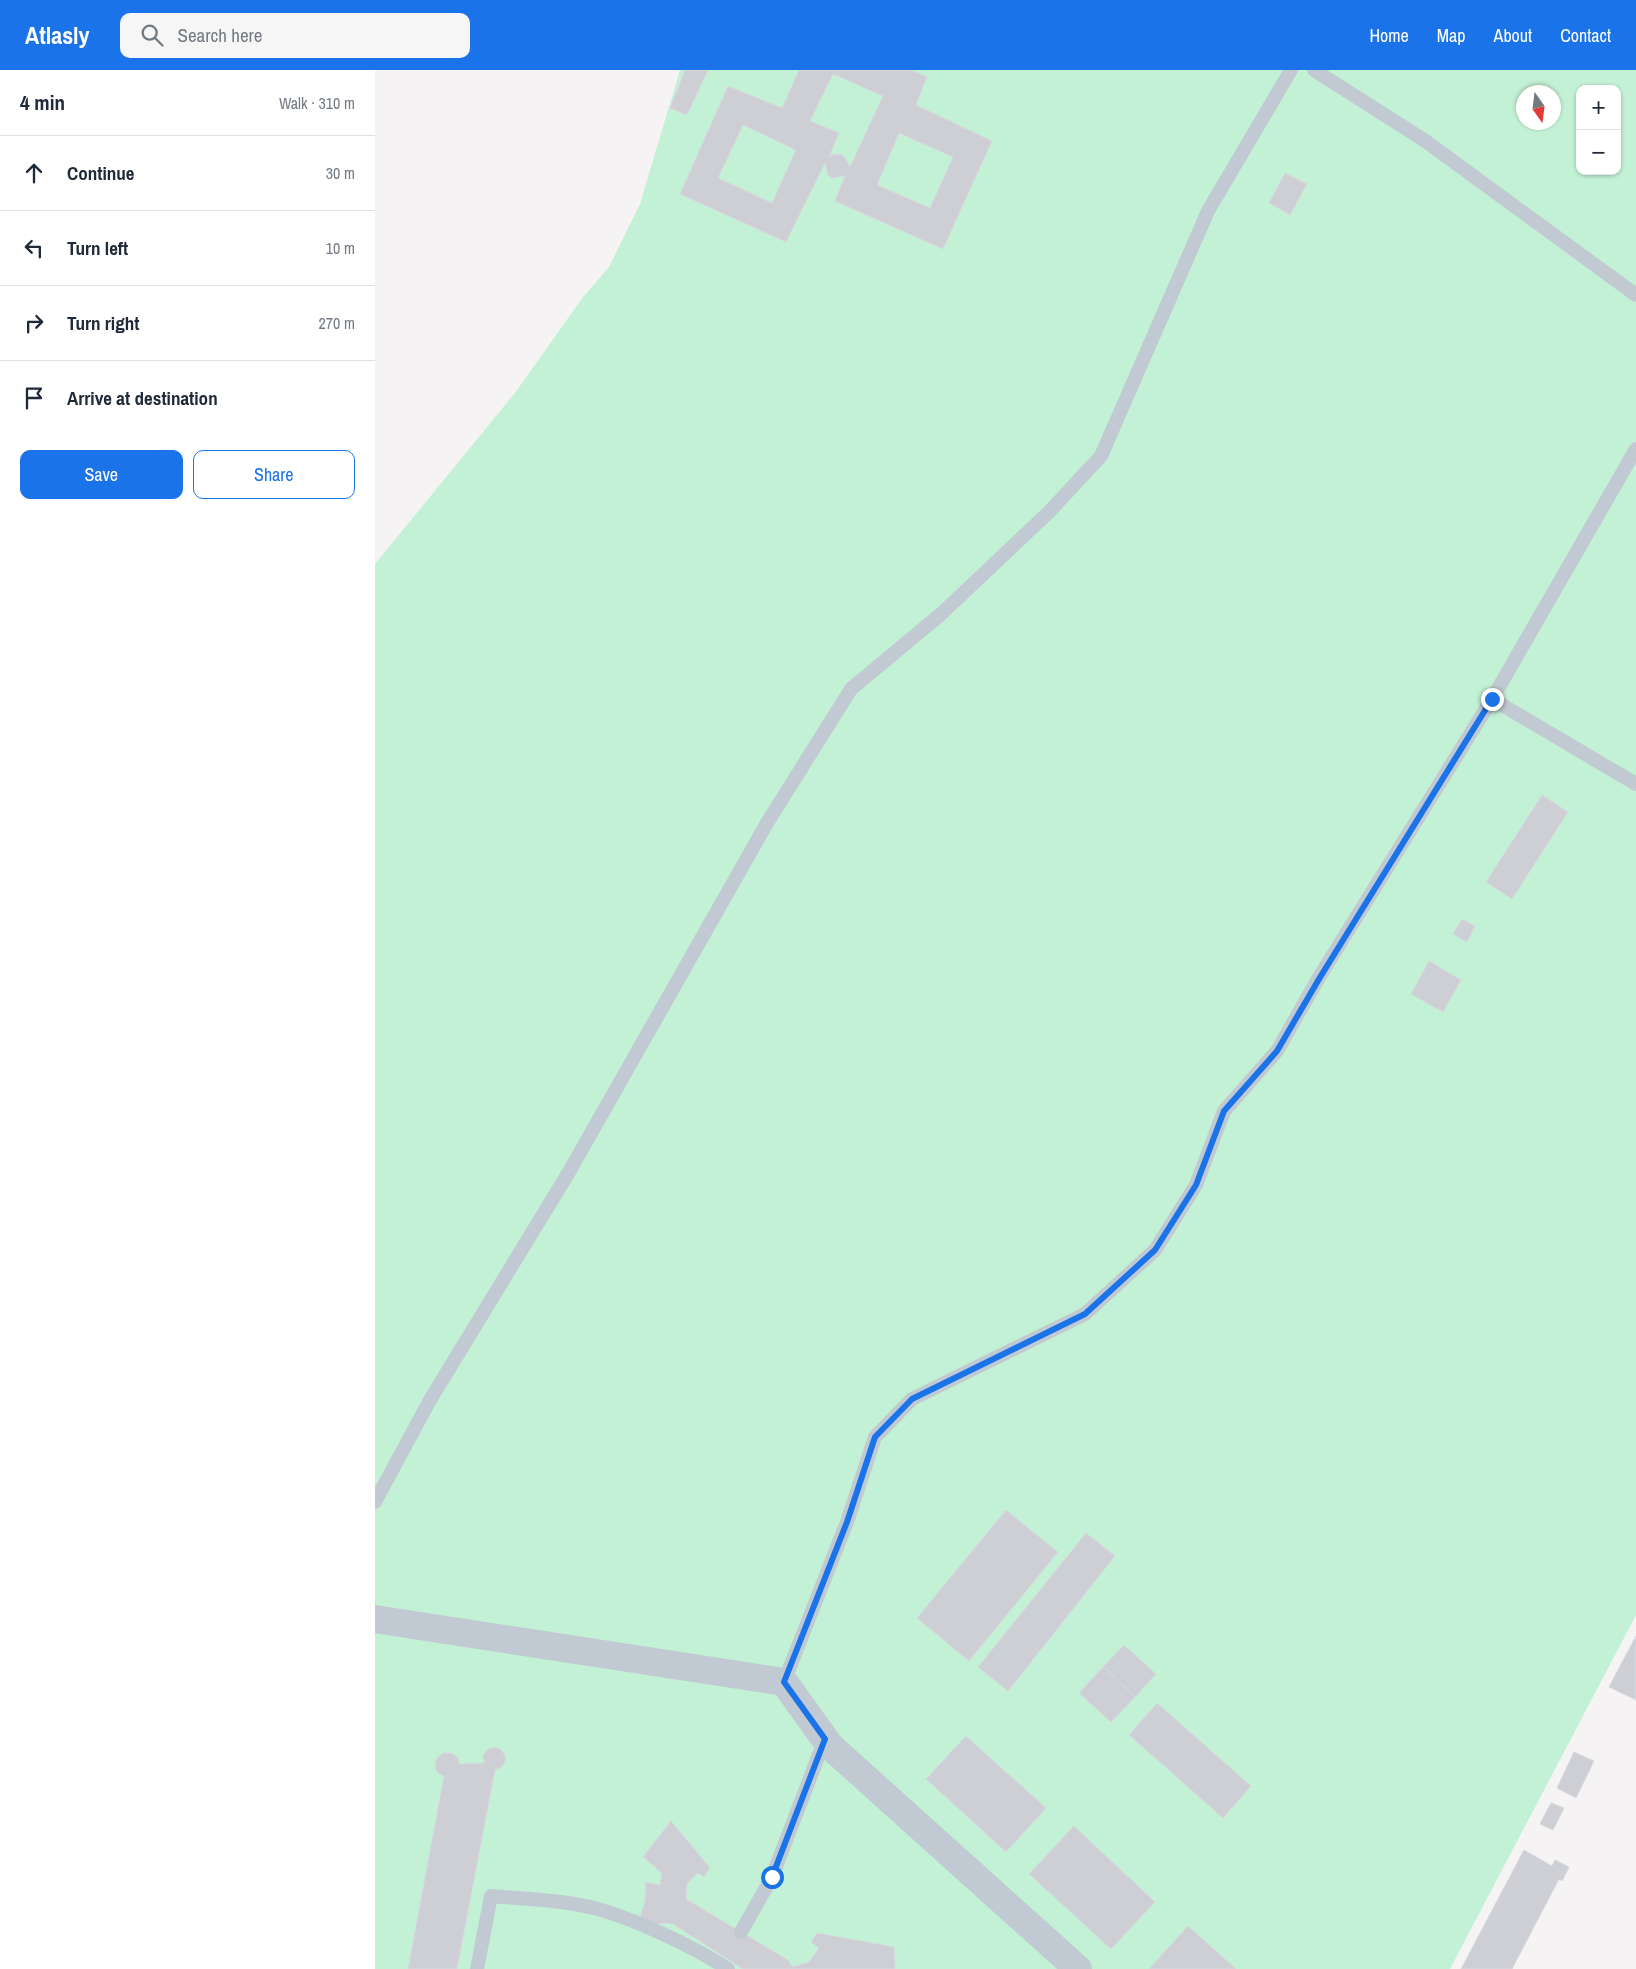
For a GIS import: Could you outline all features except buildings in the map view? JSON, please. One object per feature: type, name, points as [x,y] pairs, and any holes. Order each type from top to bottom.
[{"type":"street","points":[[375,1619],[784,1682],[825,1739],[1078,1969]]},
{"type":"lane","points":[[375,1502],[430,1400],[569,1172],[767,823],[851,689],[941,614],[1049,512],[1101,456],[1208,211],[1291,70]]},
{"type":"lane","points":[[1314,70],[1424,140],[1636,295]]},
{"type":"lane","points":[[784,1682],[847,1522],[875,1437],[912,1399],[1085,1314],[1155,1250],[1196,1185],[1224,1111],[1277,1051],[1319,979],[1492,699],[1636,449]]},
{"type":"lane","points":[[1492,699],[1636,784]]},
{"type":"lane","points":[[741,1932],[772,1877],[825,1739]]},
{"type":"lane","points":[[477,1969],[491,1896],[557,1902],[599,1909],[656,1932],[725,1964]]},
{"type":"green space","points":[[680,70],[1636,70],[1636,1615],[1450,1969],[375,1969],[375,564],[515,393],[583,297],[609,267],[640,204]]},
{"type":"route","points":[[772,1877],[825,1739],[784,1682],[847,1522],[875,1437],[912,1399],[1085,1314],[1155,1250],[1196,1185],[1224,1111],[1277,1051],[1319,979],[1492,699]]}]
